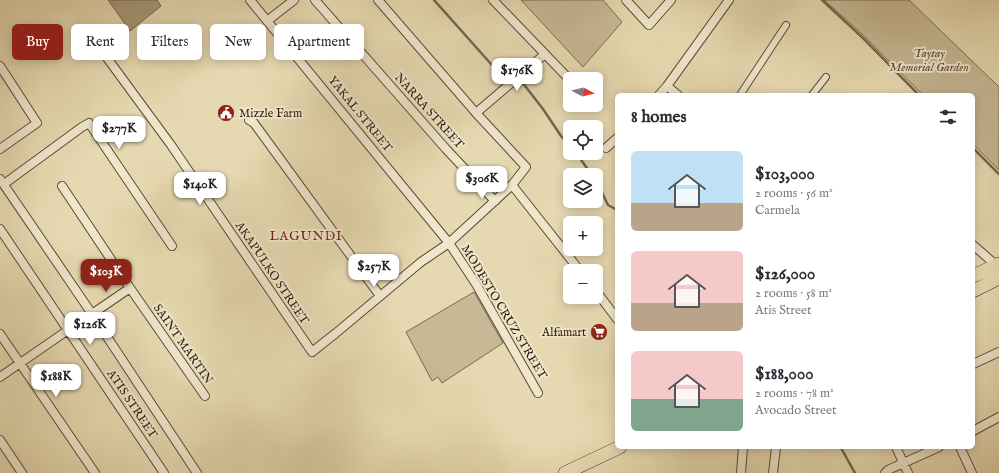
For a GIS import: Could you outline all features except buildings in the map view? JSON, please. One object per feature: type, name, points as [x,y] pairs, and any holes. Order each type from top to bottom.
[{"type":"main road","points":[[975,275],[998,265]]},
{"type":"main road","points":[[975,290],[999,278]]},
{"type":"main road","points":[[565,473],[616,449]]},
{"type":"street","name":"YAKAL STREET","points":[[250,0],[449,243]]},
{"type":"street","points":[[267,21],[294,0]]},
{"type":"street","points":[[249,120],[254,123],[380,296],[421,262],[449,243],[495,201],[512,185],[526,167],[476,113],[378,0]]},
{"type":"street","points":[[493,0],[563,73]]},
{"type":"street","points":[[626,0],[649,25],[670,0]]},
{"type":"street","points":[[661,93],[729,0]]},
{"type":"street","name":"NARRA STREET","points":[[316,1],[446,149],[495,201]]},
{"type":"street","points":[[741,93],[786,25]]},
{"type":"street","points":[[476,113],[545,54]]},
{"type":"street","name":"AKAPULKO STREET","points":[[109,60],[171,145],[312,352],[380,296]]},
{"type":"street","points":[[0,66],[38,123],[0,149]]},
{"type":"street","points":[[814,93],[826,77]]},
{"type":"street","points":[[667,86],[676,93]]},
{"type":"street","points":[[172,246],[89,123],[2,181],[197,473]]},
{"type":"street","points":[[606,148],[615,140]]},
{"type":"street","points":[[512,185],[574,264]]},
{"type":"street","name":"SAINT MARTIN","points":[[62,186],[130,288],[205,396]]},
{"type":"street","name":"ATIS STREET","points":[[0,228],[164,473]]},
{"type":"street","name":"MODESTO CRUZ STREET","points":[[449,243],[476,284],[538,393]]},
{"type":"street","points":[[975,247],[998,265]]},
{"type":"street","points":[[92,314],[130,288]]},
{"type":"street","points":[[603,300],[615,316]]},
{"type":"street","points":[[0,377],[84,319]]},
{"type":"street","points":[[0,334],[95,473]]},
{"type":"street","points":[[975,363],[999,352]]},
{"type":"street","points":[[975,430],[999,417]]},
{"type":"street","points":[[0,440],[22,473]]},
{"type":"street","points":[[741,473],[742,449]]},
{"type":"street","points":[[773,473],[776,449]]},
{"type":"street","points":[[897,449],[908,473]]},
{"type":"street","points":[[885,473],[888,470],[935,449]]},
{"type":"street","points":[[961,449],[972,473]]},
{"type":"green space","points":[[521,0],[603,0],[622,22],[583,67]]},
{"type":"green space","name":"Taytay Memorial Garden","points":[[824,0],[909,0],[999,87],[999,170],[975,146],[975,93],[921,93],[860,32]]},
{"type":"green space","points":[[474,292],[503,343],[442,383],[438,377],[432,381],[406,332]]},
{"type":"shaded area","points":[[108,0],[157,0],[161,6],[130,31],[129,24],[125,24]]},
{"type":"waterway","points":[[434,0],[499,73],[522,82],[563,138]]},
{"type":"waterway","points":[[822,0],[863,38],[917,93]]},
{"type":"waterway","points":[[975,150],[999,174]]},
{"type":"waterway","points":[[581,160],[587,168]]},
{"type":"waterway","points":[[603,195],[608,205],[615,209]]},
{"type":"waterway","points":[[842,449],[855,473]]},
{"type":"place","name":"Mizzle Farm","points":[[226,113]]},
{"type":"place","name":"Alfamart","points":[[599,332]]},
{"type":"district","name":"LAGUNDI","points":[[306,236]]}]
